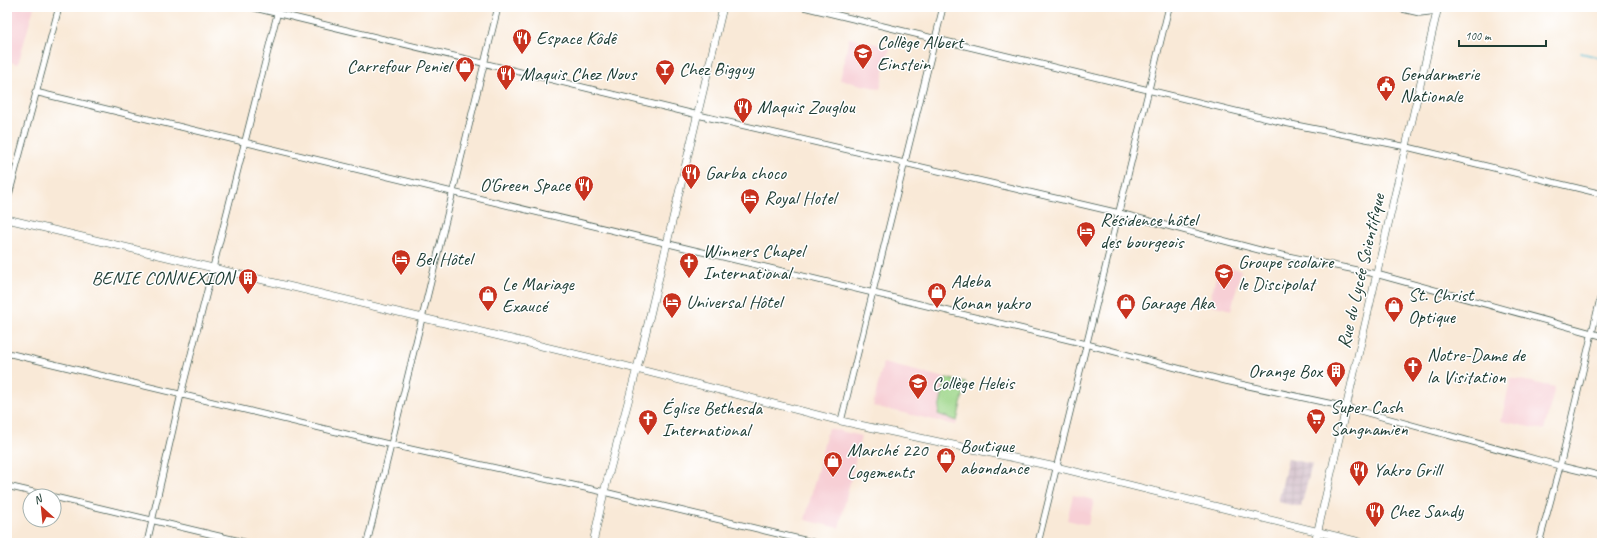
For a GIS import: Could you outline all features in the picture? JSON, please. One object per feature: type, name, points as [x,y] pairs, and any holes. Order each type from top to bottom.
[{"type":"street","points":[[7,202],[35,92],[59,7]]},
{"type":"street","points":[[251,7],[698,115],[1119,213],[1267,252],[1376,274],[1602,336]]},
{"type":"street","points":[[147,543],[212,268],[279,7]]},
{"type":"street","points":[[367,543],[423,319],[498,7]]},
{"type":"street","points":[[593,543],[604,492],[667,243],[723,7]]},
{"type":"street","points":[[804,7],[1284,123],[1406,147],[1602,194]]},
{"type":"street","points":[[841,421],[874,293],[943,7]]},
{"type":"street","points":[[1038,543],[1169,7]]},
{"type":"street","points":[[1394,7],[1420,13],[1437,9]]},
{"type":"street","name":"Rue du Lycée Scientifique","points":[[1315,543],[1437,9]]},
{"type":"street","points":[[35,92],[1086,344],[1226,381],[1346,407],[1560,466],[1602,476]]},
{"type":"street","points":[[7,219],[636,369],[841,421],[1056,467],[1364,543]]},
{"type":"street","points":[[1539,543],[1560,466],[1602,291]]},
{"type":"street","points":[[7,353],[392,445],[604,492],[816,543]]},
{"type":"street","points":[[7,486],[22,489]]},
{"type":"street","points":[[62,499],[248,543]]},
{"type":"shaded area","points":[[7,7],[34,7],[18,64],[7,61]]},
{"type":"shaded area","name":"Collège Albert Einstein","points":[[849,38],[890,47],[880,89],[840,80]]},
{"type":"shaded area","name":"Groupe scolaire le Discipolat","points":[[1219,265],[1241,270],[1231,310],[1209,304]]},
{"type":"shaded area","name":"Collège Heleis","points":[[883,363],[966,383],[956,425],[873,406]]},
{"type":"shaded area","points":[[1511,378],[1555,387],[1544,430],[1501,421]]},
{"type":"shaded area","name":"Marché 220 Logements","points":[[828,428],[861,436],[839,528],[805,520]]},
{"type":"shaded area","points":[[1288,459],[1312,464],[1301,507],[1278,502]]},
{"type":"shaded area","points":[[1073,495],[1094,500],[1088,525],[1067,520]]},
{"type":"green space","points":[[946,378],[966,383],[957,421],[938,414]]},
{"type":"waterway","points":[[1581,53],[1602,58]]},
{"type":"place","name":"Espace Kôdê","points":[[522,55]]},
{"type":"place","name":"Collège Albert Einstein","points":[[863,70]]},
{"type":"place","name":"Carrefour Peniel","points":[[465,83]]},
{"type":"place","name":"Chez Bigguy","points":[[665,86]]},
{"type":"place","name":"Maquis Chez Nous","points":[[506,91]]},
{"type":"place","name":"Gendarmerie Nationale","points":[[1386,102]]},
{"type":"place","name":"Maquis Zouglou","points":[[743,124]]},
{"type":"place","name":"Garba choco","points":[[691,190]]},
{"type":"place","name":"O'Green Space","points":[[584,202]]},
{"type":"place","name":"Royal Hotel","points":[[750,215]]},
{"type":"place","name":"Résidence hôtel des bourgeois","points":[[1086,248]]},
{"type":"place","name":"Bel Hôtel","points":[[401,276]]},
{"type":"place","name":"Winners Chapel International","points":[[689,279]]},
{"type":"place","name":"Groupe scolaire le Discipolat","points":[[1224,290]]},
{"type":"place","name":"BENIE CONNEXION","points":[[248,295]]},
{"type":"place","name":"Adeba Konan yakro","points":[[937,309]]},
{"type":"place","name":"Le Mariage Exaucé","points":[[488,312]]},
{"type":"place","name":"Universal Hôtel","points":[[672,319]]},
{"type":"place","name":"Garage Aka","points":[[1126,320]]},
{"type":"place","name":"St. Christ Optique","points":[[1394,323]]},
{"type":"place","name":"Notre-Dame de la Visitation","points":[[1413,383]]},
{"type":"place","name":"Orange Box","points":[[1336,388]]},
{"type":"place","name":"Collège Heleis","points":[[918,400]]},
{"type":"place","name":"Super Cash Sangnamien","points":[[1316,435]]},
{"type":"place","name":"Église Bethesda International","points":[[648,436]]},
{"type":"place","name":"Boutique abondance","points":[[946,474]]},
{"type":"place","name":"Marché 220 Logements","points":[[833,478]]},
{"type":"place","name":"Yakro Grill","points":[[1359,487]]},
{"type":"place","name":"Chez Sandy","points":[[1375,528]]}]
